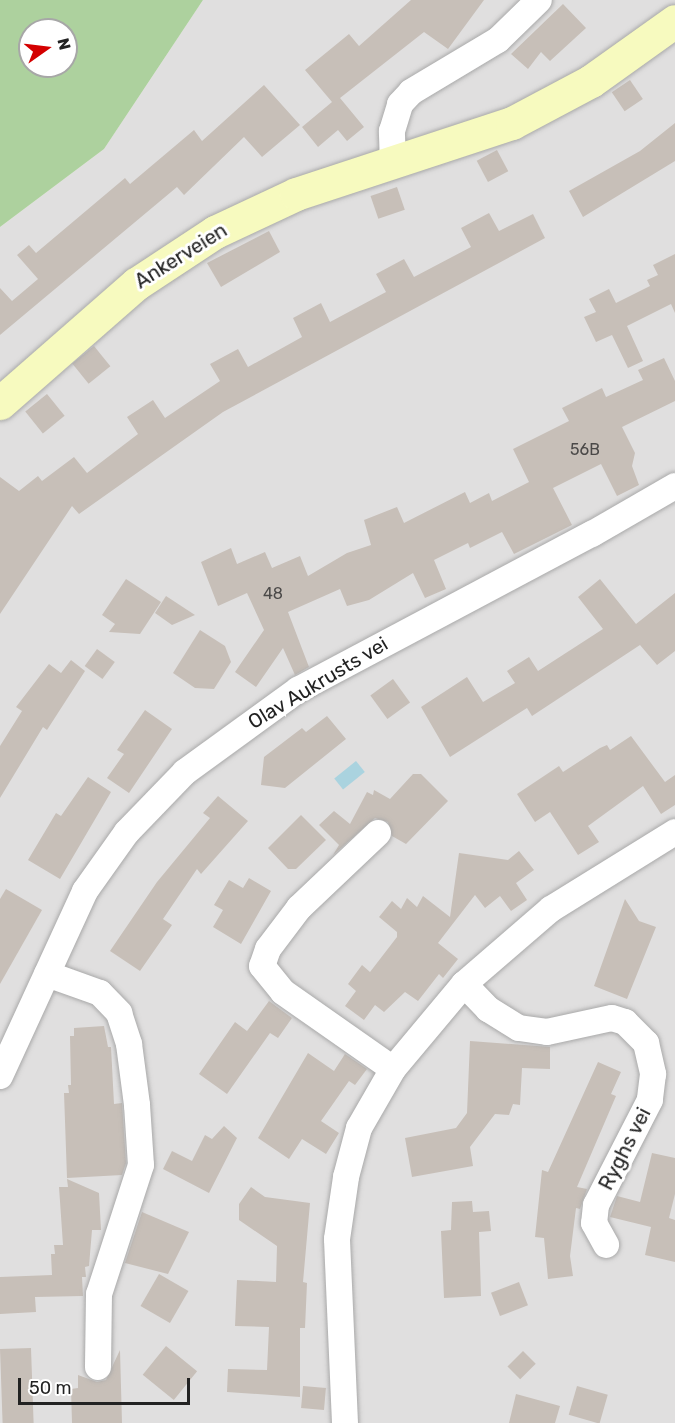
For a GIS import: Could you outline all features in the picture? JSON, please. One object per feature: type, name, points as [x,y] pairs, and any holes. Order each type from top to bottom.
[{"type":"main road","name":"Ankerveien","points":[[0,403],[112,303],[192,246],[296,194],[482,136],[527,116],[615,66],[675,21]]},
{"type":"street","points":[[393,164],[392,131],[406,98],[498,40],[539,0]]},
{"type":"street","name":"Olav Aukrusts vei","points":[[0,1076],[85,891],[106,859],[155,801],[222,743],[298,690],[592,534],[675,486]]},
{"type":"street","points":[[345,1423],[337,1290],[340,1218],[359,1128],[393,1069],[464,984],[551,909],[675,832]]},
{"type":"street","points":[[378,833],[311,893],[268,949],[262,966],[284,992],[393,1069]]},
{"type":"street","points":[[47,974],[100,993],[119,1013],[129,1044],[137,1105],[141,1165],[99,1293],[98,1367]]},
{"type":"street","name":"Ryghs vei","points":[[464,984],[488,1009],[519,1028],[547,1032],[612,1018],[625,1022],[646,1043],[653,1074],[650,1101],[596,1205],[594,1223],[606,1245]]},
{"type":"shaded area","points":[[203,0],[675,0],[675,1423],[0,1423],[0,227],[104,149]]},
{"type":"green space","points":[[0,0],[203,0],[104,149],[0,227]]},
{"type":"water","points":[[356,761],[365,772],[343,790],[334,779]]},
{"type":"building","points":[[411,0],[484,0],[448,49],[424,32],[340,98],[364,127],[347,141],[338,130],[318,147],[302,127],[332,102],[305,70],[349,34],[359,46]]},
{"type":"building","points":[[563,4],[586,28],[550,61],[541,52],[528,69],[511,54]]},
{"type":"building","points":[[630,80],[643,99],[625,111],[612,92]]},
{"type":"building","points":[[264,85],[300,125],[262,157],[244,137],[184,195],[177,187],[0,335],[0,288],[12,301],[38,279],[17,255],[29,245],[36,253],[125,178],[130,184],[194,130],[202,141]]},
{"type":"building","points":[[675,123],[675,161],[583,217],[569,191],[640,151]]},
{"type":"building","points":[[497,150],[508,171],[488,182],[477,161]]},
{"type":"building","points":[[397,187],[405,210],[378,219],[371,196]]},
{"type":"building","points":[[489,213],[499,231],[533,214],[545,238],[223,412],[79,514],[72,506],[0,614],[0,477],[19,491],[38,476],[42,481],[74,457],[87,473],[138,434],[127,417],[153,400],[165,418],[220,381],[210,364],[238,349],[248,367],[302,337],[293,318],[321,303],[330,322],[386,292],[376,274],[404,259],[414,277],[471,247],[461,228]]},
{"type":"building","points":[[269,231],[280,252],[221,287],[207,263]]},
{"type":"building","points":[[675,254],[675,313],[671,304],[627,326],[643,361],[628,368],[612,335],[596,342],[584,317],[596,312],[589,299],[609,289],[616,303],[650,286],[647,280],[658,275],[653,265]]},
{"type":"building","points":[[94,346],[110,366],[89,384],[72,364]]},
{"type":"building","points":[[664,358],[675,381],[675,401],[622,427],[635,453],[632,466],[639,485],[617,496],[601,464],[553,488],[572,525],[514,554],[502,532],[470,548],[468,543],[434,560],[446,589],[425,598],[413,573],[369,600],[347,606],[340,589],[288,612],[309,667],[295,675],[283,648],[256,687],[235,672],[264,630],[247,593],[218,606],[201,562],[231,548],[237,564],[265,552],[272,568],[300,556],[308,576],[347,553],[371,545],[364,520],[397,507],[404,523],[465,492],[470,503],[489,493],[492,501],[529,482],[513,449],[569,421],[562,408],[602,388],[606,397],[643,380],[638,370]]},
{"type":"building","points":[[47,394],[65,416],[43,433],[25,412]]},
{"type":"building","points":[[126,579],[161,602],[140,634],[109,632],[115,624],[102,615]]},
{"type":"building","points":[[600,579],[636,624],[675,593],[675,651],[657,665],[640,645],[532,716],[527,708],[450,757],[421,707],[467,677],[483,702],[515,683],[507,671],[529,657],[538,671],[603,629],[578,597]]},
{"type":"building","points":[[166,596],[195,615],[172,625],[155,613]]},
{"type":"building","points":[[200,630],[225,646],[231,662],[214,689],[195,688],[173,673]]},
{"type":"building","points":[[97,649],[115,662],[102,679],[85,666]]},
{"type":"building","points":[[71,660],[85,671],[47,730],[43,727],[0,798],[0,746],[22,711],[16,707],[49,664],[61,673]]},
{"type":"building","points":[[393,679],[410,702],[387,719],[370,695]]},
{"type":"building","points":[[145,710],[172,729],[129,793],[107,778],[124,754],[117,750]]},
{"type":"building","points":[[327,716],[346,739],[285,788],[261,785],[264,757],[302,728],[306,732]]},
{"type":"building","points":[[631,736],[665,782],[675,775],[675,805],[661,814],[643,786],[588,826],[599,842],[578,855],[550,812],[535,822],[517,794],[559,766],[563,772],[600,748],[607,745],[610,750]]},
{"type":"building","points":[[413,774],[421,774],[448,801],[406,844],[392,836],[388,822],[375,818],[333,855],[339,845],[319,825],[334,811],[350,824],[367,792],[373,795],[374,790],[390,799]]},
{"type":"building","points":[[88,777],[111,792],[60,879],[28,860],[56,813],[61,816]]},
{"type":"building","points":[[218,796],[248,821],[201,874],[197,869],[163,919],[172,925],[140,971],[110,951],[157,882],[210,818],[203,813]]},
{"type":"building","points":[[301,815],[326,840],[296,869],[288,869],[268,848]]},
{"type":"building","points":[[519,851],[534,870],[516,883],[527,900],[511,911],[500,896],[485,908],[475,895],[438,943],[458,959],[443,978],[439,974],[418,1001],[405,992],[384,1012],[375,1005],[364,1020],[345,1006],[356,991],[348,984],[362,965],[370,972],[397,937],[397,932],[379,917],[392,901],[401,909],[407,898],[417,907],[423,896],[450,917],[459,853],[508,860]]},
{"type":"building","points":[[249,878],[271,891],[241,944],[213,927],[223,910],[214,905],[229,880],[243,888]]},
{"type":"building","points":[[6,889],[42,910],[0,984],[0,899]]},
{"type":"building","points":[[625,899],[639,921],[656,927],[627,999],[594,986]]},
{"type":"building","points":[[269,1001],[292,1018],[278,1038],[270,1033],[227,1094],[199,1074],[235,1022],[247,1031]]},
{"type":"building","points":[[104,1026],[108,1047],[111,1047],[114,1104],[122,1103],[126,1163],[122,1175],[67,1178],[64,1093],[69,1093],[68,1085],[71,1085],[70,1036],[74,1036],[74,1028]]},
{"type":"building","points":[[470,1041],[550,1047],[550,1069],[522,1068],[520,1105],[513,1104],[509,1115],[495,1114],[470,1147],[473,1166],[412,1177],[405,1138],[456,1128],[467,1113]]},
{"type":"building","points":[[308,1053],[334,1071],[345,1054],[367,1069],[355,1085],[349,1081],[321,1121],[339,1133],[326,1154],[302,1139],[289,1159],[258,1138]]},
{"type":"building","points":[[598,1062],[621,1072],[611,1094],[616,1096],[577,1187],[587,1189],[580,1209],[576,1208],[570,1256],[573,1276],[548,1279],[544,1238],[535,1237],[542,1170],[548,1172]]},
{"type":"building","points":[[224,1126],[237,1138],[209,1193],[163,1169],[172,1151],[192,1161],[205,1135],[212,1139]]},
{"type":"building","points":[[652,1153],[675,1158],[675,1194],[669,1218],[675,1220],[675,1262],[645,1255],[651,1227],[610,1217],[617,1196],[640,1202]]},
{"type":"building","points":[[67,1179],[99,1193],[101,1230],[92,1230],[89,1266],[85,1267],[86,1277],[82,1277],[83,1296],[35,1297],[36,1312],[0,1314],[0,1277],[52,1275],[51,1254],[55,1254],[54,1245],[63,1245],[59,1187],[68,1187]]},
{"type":"building","points":[[251,1187],[265,1197],[310,1203],[303,1282],[307,1283],[305,1328],[300,1328],[300,1397],[227,1392],[228,1369],[267,1370],[269,1327],[235,1326],[237,1280],[276,1282],[277,1246],[239,1220],[239,1204]]},
{"type":"building","points":[[472,1201],[473,1212],[489,1211],[491,1231],[479,1232],[481,1296],[444,1298],[441,1231],[451,1230],[452,1202]]},
{"type":"building","points":[[142,1212],[189,1232],[168,1274],[125,1263]]},
{"type":"building","points":[[159,1274],[188,1291],[170,1323],[140,1306]]},
{"type":"building","points":[[519,1282],[528,1305],[500,1316],[491,1293]]},
{"type":"building","points":[[166,1346],[197,1371],[174,1400],[143,1375]]},
{"type":"building","points":[[31,1348],[34,1423],[3,1423],[0,1349]]},
{"type":"building","points":[[120,1350],[122,1423],[72,1423],[71,1389],[78,1388],[78,1375],[97,1382],[106,1380]]},
{"type":"building","points":[[523,1351],[536,1364],[520,1379],[507,1367]]},
{"type":"building","points":[[303,1386],[326,1388],[324,1410],[301,1408]]},
{"type":"building","points":[[577,1386],[608,1395],[600,1423],[569,1415]]},
{"type":"building","points":[[516,1394],[560,1406],[555,1423],[509,1423]]}]
